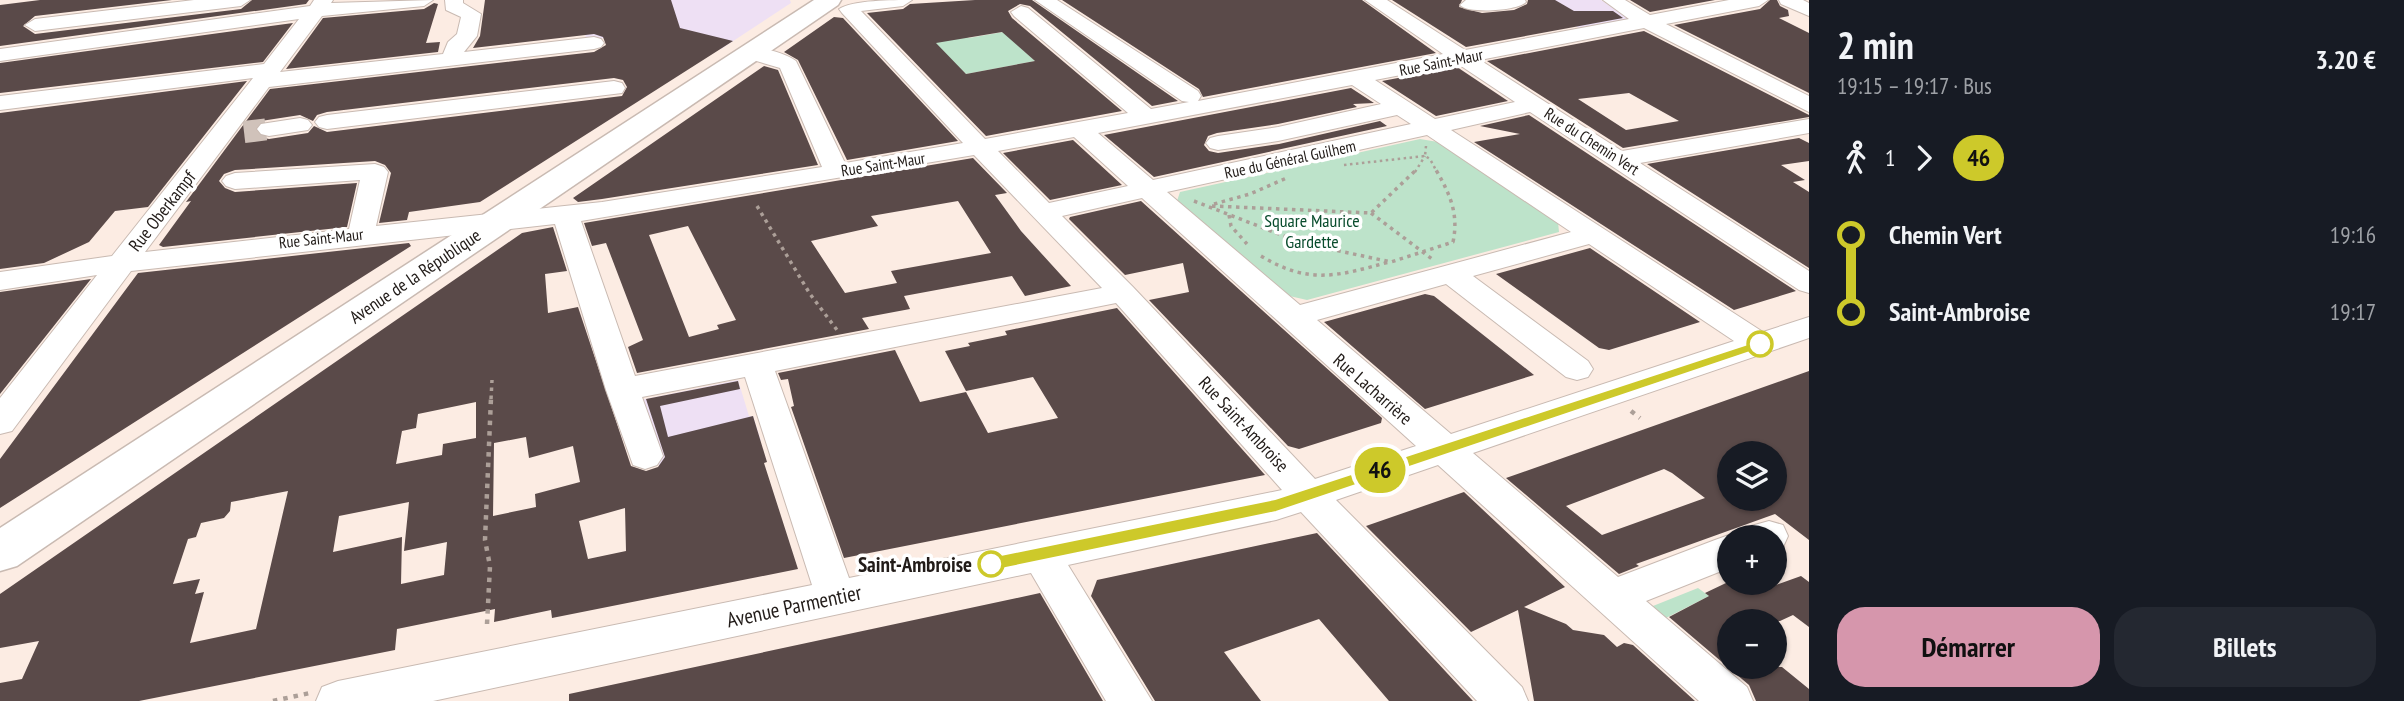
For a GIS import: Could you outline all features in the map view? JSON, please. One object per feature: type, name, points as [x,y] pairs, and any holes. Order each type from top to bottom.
[{"type":"main road","name":"Avenue de la République","points":[[0,552],[750,53],[821,1]]},
{"type":"street","points":[[35,25],[241,0]]},
{"type":"street","points":[[0,55],[320,6],[424,0]]},
{"type":"street","points":[[452,60],[455,46],[467,36],[471,14],[453,6],[454,0]]},
{"type":"street","name":"Rue Saint-Ambroise","points":[[903,0],[852,5],[849,9],[1123,293],[1308,495],[1506,701]]},
{"type":"street","points":[[1044,0],[1197,102]]},
{"type":"street","name":"Rue du Chemin Vert","points":[[1374,0],[1809,284]]},
{"type":"street","points":[[1612,0],[1809,105]]},
{"type":"street","name":"Rue Saint-Maur","points":[[0,281],[124,261],[565,214],[981,148],[1147,118],[1197,102],[1229,103],[1759,0]]},
{"type":"street","points":[[1788,0],[1809,9]]},
{"type":"street","points":[[1469,5],[1517,2]]},
{"type":"street","name":"Rue Oberkampf","points":[[0,422],[124,261],[233,133],[267,75],[320,6]]},
{"type":"street","points":[[1021,12],[1147,118]]},
{"type":"street","points":[[0,103],[267,75],[452,60],[593,43]]},
{"type":"street","points":[[750,53],[789,65],[836,171]]},
{"type":"street","points":[[1358,79],[1401,107],[1429,134],[1593,234],[1760,344]]},
{"type":"street","points":[[327,122],[614,88]]},
{"type":"street","points":[[1229,103],[1270,135],[1295,166]]},
{"type":"street","name":"Rue du Général Guilhem","points":[[1043,212],[1149,190],[1295,166],[1429,134],[1536,104]]},
{"type":"street","points":[[1217,143],[1270,135],[1401,107]]},
{"type":"street","points":[[269,128],[300,125]]},
{"type":"street","points":[[1619,159],[1809,126]]},
{"type":"street","name":"Rue Lacharrière","points":[[1080,130],[1731,701]]},
{"type":"street","points":[[235,181],[375,172],[361,234]]},
{"type":"street","points":[[565,214],[627,389],[645,457]]},
{"type":"street","points":[[1293,317],[1446,269],[1593,234]]},
{"type":"street","points":[[1446,269],[1577,369]]},
{"type":"street","points":[[627,389],[1123,293]]},
{"type":"street","name":"Avenue Parmentier","points":[[362,699],[1264,508],[1809,327]]},
{"type":"street","points":[[757,364],[836,598]]},
{"type":"street","points":[[1040,554],[1130,701]]},
{"type":"street","points":[[1612,597],[1717,556]]},
{"type":"path","points":[[1371,213],[1384,198],[1410,179],[1425,156],[1429,134]]},
{"type":"path","points":[[1229,215],[1231,226],[1245,243],[1263,257],[1290,272],[1323,278],[1425,253],[1453,242],[1458,225],[1451,199],[1430,159],[1425,156],[1337,166]]},
{"type":"path","points":[[1209,205],[1250,194],[1295,166]]},
{"type":"path","points":[[1189,200],[1209,205],[1371,213],[1446,269]]},
{"type":"path","points":[[1209,205],[1302,243],[1391,262]]},
{"type":"path","points":[[757,206],[810,295],[831,320],[842,339]]},
{"type":"path","points":[[487,624],[491,566],[485,540],[492,380]]},
{"type":"path","points":[[1628,409],[1640,418]]},
{"type":"shaded area","points":[[581,0],[790,0],[791,3],[721,49],[617,37],[586,40]]},
{"type":"shaded area","points":[[1532,0],[1601,0],[1630,19],[1579,28]]},
{"type":"shaded area","points":[[738,380],[749,416],[753,416],[761,441],[659,466],[636,401]]},
{"type":"green space","points":[[950,27],[969,38],[1003,32],[1035,61],[966,74],[935,44]]},
{"type":"green space","name":"Square Maurice Gardette","points":[[1420,139],[1438,142],[1558,222],[1559,232],[1307,300],[1285,295],[1177,201],[1180,192]]},
{"type":"green space","points":[[1698,588],[1709,596],[1662,620],[1648,608]]},
{"type":"building","points":[[40,0],[172,0],[35,16],[23,26],[35,34],[241,9],[252,0],[309,0],[306,4],[0,46],[0,5]]},
{"type":"building","points":[[485,0],[671,0],[680,28],[733,41],[480,202],[409,212],[407,220],[379,223],[391,173],[385,165],[375,161],[235,170],[224,174],[219,181],[225,188],[235,192],[357,183],[347,227],[163,247],[159,245],[191,201],[186,202],[270,89],[594,52],[606,45],[603,37],[594,34],[473,48],[480,36]],"holes":[[[614,78],[623,80],[627,87],[622,96],[327,132],[314,126],[308,133],[269,139],[260,137],[254,129],[261,121],[300,115],[313,121],[317,115],[327,112]]]},
{"type":"building","points":[[1032,0],[1178,101],[1152,106],[1030,6],[1020,4],[1008,11],[1012,18],[1122,111],[986,136],[867,13],[903,9],[910,4]],"holes":[[[1002,32],[1035,61],[966,74],[936,43]]]},
{"type":"building","points":[[1062,0],[1362,0],[1436,53],[1203,97],[1199,89]]},
{"type":"building","points":[[1392,0],[1462,0],[1459,7],[1482,13],[1514,10],[1527,4],[1528,0],[1555,0],[1574,11],[1613,11],[1623,18],[1466,47]]},
{"type":"building","points":[[1630,0],[1715,0],[1650,12]]},
{"type":"building","points":[[1770,0],[1777,0],[1780,6],[1788,10],[1789,16],[1779,18],[1809,33],[1809,93],[1674,25],[1760,9]]},
{"type":"building","points":[[434,3],[438,4],[426,43],[440,42],[438,52],[286,69],[323,18],[424,9]]},
{"type":"building","points":[[834,17],[843,18],[958,141],[847,160],[798,60],[784,52]]},
{"type":"building","points":[[293,23],[263,62],[0,93],[0,63]]},
{"type":"building","points":[[1644,31],[1809,117],[1623,148],[1487,61]],"holes":[[[1629,93],[1679,121],[1626,130],[1578,99]]]},
{"type":"building","points":[[764,66],[778,70],[818,165],[602,199],[578,202],[573,198]]},
{"type":"building","points":[[1457,67],[1508,101],[1436,116],[1382,81]]},
{"type":"building","points":[[247,81],[148,207],[115,211],[89,242],[44,263],[0,269],[0,113]]},
{"type":"building","points":[[1351,88],[1374,103],[1353,104],[1357,107],[1278,124],[1217,133],[1208,136],[1204,145],[1209,151],[1218,153],[1279,144],[1380,121],[1387,126],[1154,177],[1104,135]]},
{"type":"building","points":[[1529,115],[1796,291],[1734,310],[1474,142],[1520,134],[1480,126]]},
{"type":"building","points":[[1799,138],[1809,143],[1809,161],[1781,165],[1805,180],[1793,182],[1809,192],[1809,268],[1647,164]]},
{"type":"building","points":[[1073,140],[1122,185],[1050,200],[1003,153]]},
{"type":"building","points":[[973,158],[1007,193],[995,195],[1021,231],[1071,286],[1025,296],[1012,276],[904,296],[910,309],[862,318],[869,329],[637,373],[628,347],[643,340],[606,243],[592,246],[584,223]],"holes":[[[958,201],[991,253],[891,271],[897,283],[845,293],[811,241],[878,226],[871,216]],[[688,226],[736,320],[717,325],[719,329],[689,337],[649,235]]]},
{"type":"building","points":[[1141,201],[1382,418],[1381,423],[1299,449],[1288,446],[1149,300],[1189,292],[1183,263],[1125,275],[1069,219]]},
{"type":"building","points":[[553,227],[567,271],[545,274],[548,313],[578,307],[631,466],[646,471],[658,467],[665,457],[646,399],[738,381],[740,389],[660,406],[668,437],[753,416],[767,462],[764,463],[798,569],[552,618],[551,610],[494,622],[495,609],[397,629],[395,650],[139,701],[0,701],[0,683],[22,679],[39,641],[0,648],[0,594],[522,233]],"holes":[[[476,402],[476,438],[443,444],[442,455],[396,464],[402,431],[416,428],[418,414]],[[526,437],[529,458],[573,446],[580,482],[535,494],[536,507],[493,516],[494,443]],[[288,491],[256,629],[190,643],[204,592],[195,594],[200,579],[173,584],[188,539],[196,537],[201,523],[224,518],[230,511],[231,502]],[[409,502],[404,551],[447,542],[444,575],[401,584],[402,537],[333,552],[339,516]],[[625,508],[626,551],[588,559],[579,521]]]},
{"type":"building","points":[[409,243],[411,246],[0,508],[0,459],[138,273]]},
{"type":"building","points":[[1590,248],[1700,322],[1609,350],[1599,348],[1496,274]]},
{"type":"building","points":[[91,279],[0,394],[0,292]]},
{"type":"building","points":[[1425,294],[1434,296],[1534,375],[1425,409],[1324,322]]},
{"type":"building","points":[[1117,308],[1265,475],[844,558],[791,407],[794,406],[788,379],[781,380],[778,373],[895,350],[920,402],[966,392],[988,433],[1058,418],[1033,377],[966,391],[945,351],[1007,335],[1005,331]]},
{"type":"building","points":[[1809,371],[1809,540],[1775,514],[1744,525],[1717,525],[1717,535],[1636,564],[1639,566],[1619,574],[1506,478]],"holes":[[[1664,469],[1705,498],[1602,535],[1566,506]]]},
{"type":"building","points":[[1464,492],[1565,587],[1524,607],[1566,624],[1573,630],[1604,635],[1617,647],[1624,643],[1633,645],[1695,701],[1534,701],[1518,610],[1471,632],[1366,526]]},
{"type":"building","points":[[1317,533],[1473,701],[1389,701],[1319,619],[1224,652],[1261,701],[1155,701],[1091,596],[1097,580]]},
{"type":"building","points":[[1801,576],[1809,582],[1809,627],[1793,615],[1787,618],[1787,609],[1717,609],[1717,658],[1669,617],[1709,596],[1705,593],[1717,587],[1717,595],[1787,595],[1787,581]]},
{"type":"building","points":[[1040,593],[1103,701],[569,701],[569,694]]},
{"type":"building","points":[[1787,671],[1809,689],[1809,701],[1756,701],[1749,685],[1742,679],[1787,679]]},
{"type":"tunnel","points":[[244,132],[269,129]]},
{"type":"bus line","name":"46","points":[[991,564],[1276,506],[1760,344]]},
{"type":"place","name":"Saint-Ambroise","points":[[991,564]]}]
